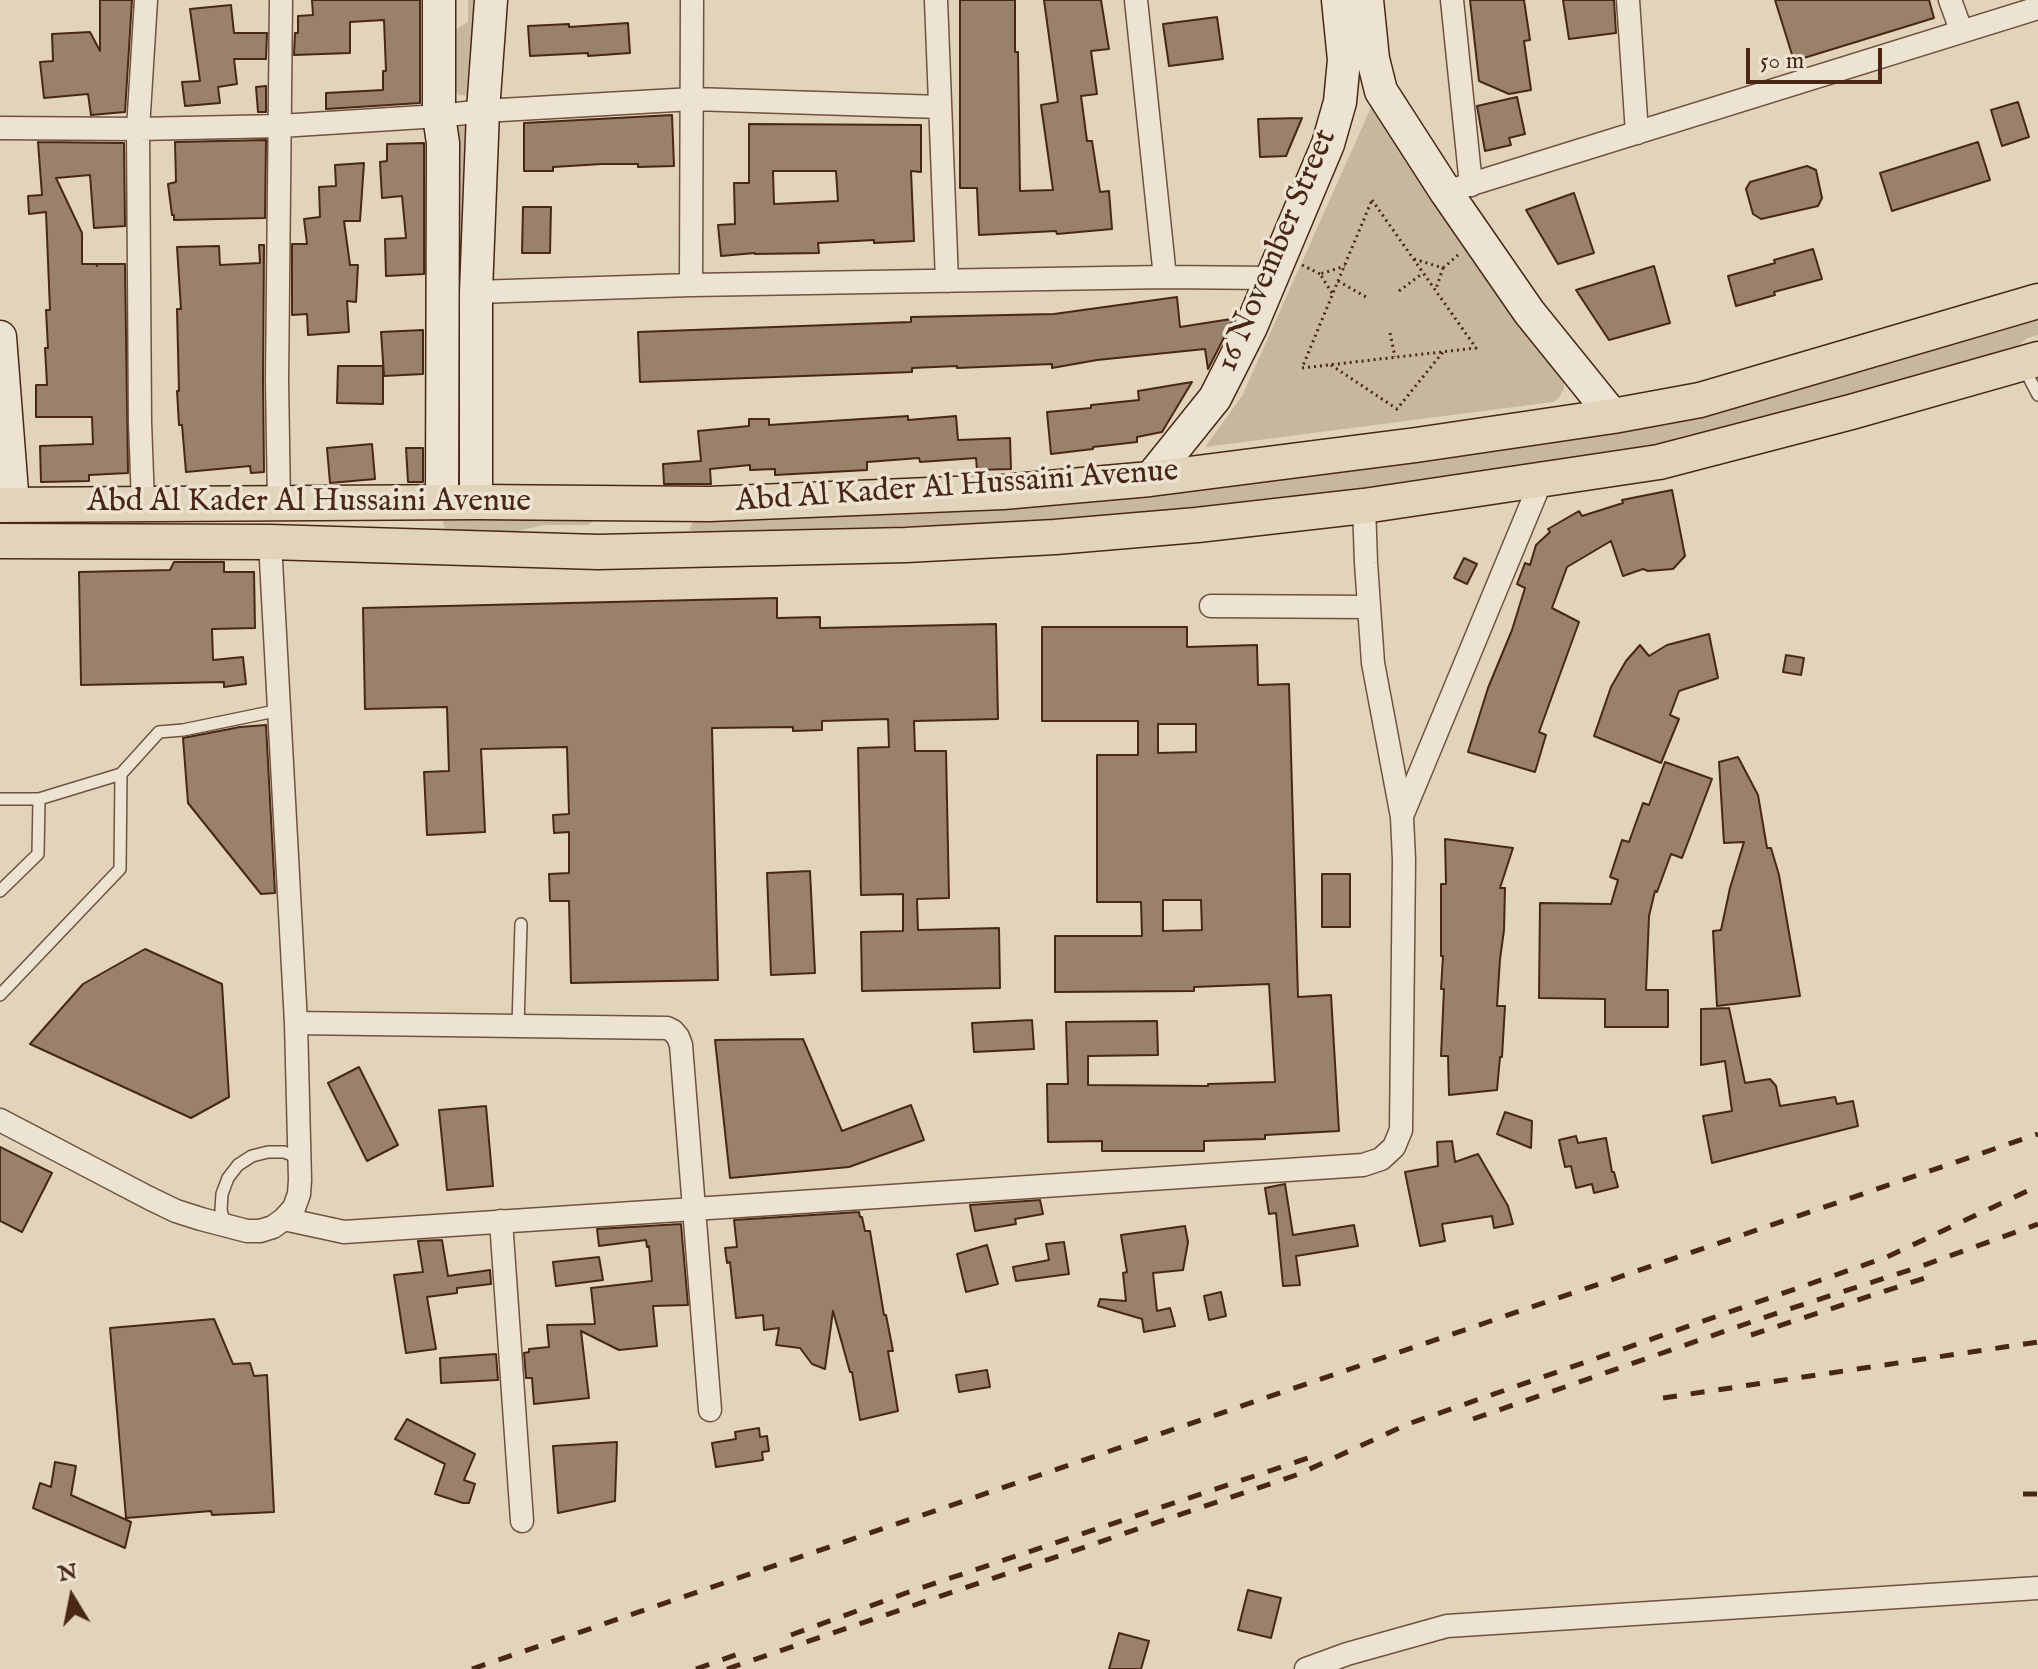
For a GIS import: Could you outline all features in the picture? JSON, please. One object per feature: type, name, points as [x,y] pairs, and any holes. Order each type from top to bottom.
[{"type":"main road","name":"Abd Al Kader Al Hussaini Avenue","points":[[7,505],[709,504],[1003,492],[1150,479],[1416,445],[1700,400],[2038,301]]},
{"type":"main road","name":"Abd Al Kader Al Hussaini Avenue","points":[[0,541],[270,542],[598,552],[906,545],[1197,525],[1364,506],[1659,462],[2030,361]]},
{"type":"main road","points":[[597,503],[607,527],[598,552]]},
{"type":"main road","points":[[661,551],[654,538],[653,523],[665,503]]},
{"type":"street","points":[[143,503],[138,129],[146,0]]},
{"type":"street","points":[[279,504],[277,380],[281,0]]},
{"type":"street","points":[[439,0],[439,116],[443,143],[442,502]]},
{"type":"street","points":[[476,502],[476,292],[491,0]]},
{"type":"street","points":[[691,285],[692,0]]},
{"type":"street","points":[[936,0],[947,281]]},
{"type":"street","points":[[1136,0],[1165,277]]},
{"type":"street","name":"16 November Street","points":[[1150,479],[1215,398],[1251,327],[1328,144],[1340,102],[1344,60],[1338,0]]},
{"type":"street","points":[[1367,0],[1373,59],[1381,91],[1458,189],[1529,312],[1613,416]]},
{"type":"street","points":[[1452,0],[1458,189]]},
{"type":"street","points":[[1628,0],[1637,133]]},
{"type":"street","points":[[1950,0],[1961,30]]},
{"type":"street","points":[[1458,189],[2038,8]]},
{"type":"street","points":[[0,128],[280,126],[693,99],[940,107]]},
{"type":"street","points":[[476,292],[691,285],[1271,278]]},
{"type":"street","points":[[0,337],[7,505]]},
{"type":"street","points":[[1402,817],[1541,481]]},
{"type":"street","points":[[284,1219],[344,1232],[1363,1165],[1381,1159],[1394,1147],[1401,1130],[1404,875],[1402,817],[1373,663],[1364,506]]},
{"type":"street","points":[[0,1120],[176,1211],[226,1226],[260,1231],[273,1227],[294,1208],[299,1194],[300,1159],[296,1023],[270,542]]},
{"type":"street","points":[[1211,606],[1369,607]]},
{"type":"street","points":[[296,1023],[667,1028],[673,1031],[681,1045],[710,1410]]},
{"type":"street","points":[[501,1221],[522,1521]]},
{"type":"street","points":[[1306,1669],[1447,1626],[2038,1588]]},
{"type":"lane","points":[[2030,361],[2038,395]]},
{"type":"lane","points":[[0,799],[39,799],[121,774],[159,732],[280,710]]},
{"type":"lane","points":[[0,995],[120,869],[121,774]]},
{"type":"lane","points":[[0,891],[38,854],[39,799]]},
{"type":"lane","points":[[518,1026],[521,924]]},
{"type":"lane","points":[[226,1226],[221,1210],[222,1194],[228,1178],[238,1165],[252,1156],[268,1152],[284,1152],[300,1159]]},
{"type":"path","points":[[1372,200],[1414,259],[1476,348],[1302,368],[1372,200]]},
{"type":"path","points":[[1414,259],[1443,268],[1435,290]]},
{"type":"path","points":[[1333,294],[1320,274],[1345,266]]},
{"type":"path","points":[[1399,291],[1423,273]]},
{"type":"path","points":[[1338,281],[1366,297]]},
{"type":"path","points":[[1390,333],[1395,358]]},
{"type":"path","points":[[1331,365],[1397,409],[1443,352]]},
{"type":"shaded area","points":[[468,0],[489,0],[476,96],[459,95],[454,88],[454,30],[468,22]]},
{"type":"shaded area","points":[[1373,103],[1564,379],[1564,388],[1553,402],[1205,447],[1242,396]]},
{"type":"shaded area","points":[[472,119],[473,267],[458,266],[455,125]]},
{"type":"shaded area","points":[[2038,320],[2038,335],[2027,338],[2012,351],[1656,449],[1404,486],[1193,508],[941,528],[694,532],[689,529],[693,522],[1635,427],[1779,395]]},
{"type":"shaded area","points":[[439,513],[591,518],[591,523],[544,525],[513,532],[446,530]]},
{"type":"building","points":[[100,0],[132,0],[125,112],[91,115],[88,94],[44,98],[40,62],[53,61],[52,34],[90,32],[100,51]]},
{"type":"building","points":[[312,0],[420,0],[420,103],[326,109],[326,93],[383,90],[383,71],[386,71],[384,20],[350,22],[350,53],[294,55],[298,16],[313,15]]},
{"type":"building","points":[[960,0],[1015,0],[1020,191],[1053,190],[1041,105],[1058,102],[1044,0],[1101,0],[1109,49],[1091,51],[1097,94],[1081,96],[1087,141],[1092,141],[1100,192],[1109,191],[1112,229],[1057,234],[1056,231],[979,235],[977,188],[960,188]]},
{"type":"building","points":[[1470,0],[1524,0],[1530,40],[1524,41],[1531,90],[1509,94],[1479,81]]},
{"type":"building","points":[[1563,0],[1614,0],[1616,33],[1569,39]]},
{"type":"building","points":[[1775,0],[1929,0],[1934,18],[1794,61]]},
{"type":"building","points":[[231,5],[234,33],[267,33],[266,59],[234,59],[237,84],[218,87],[220,103],[185,106],[182,82],[200,81],[190,9]]},
{"type":"building","points":[[1217,17],[1223,59],[1169,66],[1163,24]]},
{"type":"building","points":[[628,23],[630,53],[530,56],[528,26]]},
{"type":"building","points":[[266,86],[266,112],[258,112],[256,87]]},
{"type":"building","points":[[1517,97],[1525,134],[1509,138],[1511,145],[1485,151],[1477,106]]},
{"type":"building","points":[[2018,102],[2029,137],[2002,146],[1991,110]]},
{"type":"building","points":[[672,115],[674,166],[602,164],[553,167],[553,171],[524,171],[524,123]]},
{"type":"building","points":[[1302,118],[1286,156],[1260,157],[1258,119]]},
{"type":"building","points":[[749,124],[921,125],[921,172],[911,171],[914,241],[818,243],[819,253],[721,256],[718,225],[735,224],[734,183],[749,183]],"holes":[[[773,171],[836,171],[838,201],[774,204]]]},
{"type":"building","points":[[266,140],[265,218],[174,220],[168,184],[176,182],[175,142]]},
{"type":"building","points":[[38,142],[124,143],[125,226],[94,228],[90,175],[56,178],[82,233],[82,264],[125,264],[128,473],[89,475],[89,481],[41,482],[40,446],[93,444],[92,417],[36,417],[36,385],[47,385],[46,310],[50,310],[46,212],[29,214],[28,196],[42,195]]},
{"type":"building","points":[[1978,142],[1990,180],[1892,211],[1880,173]]},
{"type":"building","points":[[424,143],[424,274],[386,276],[385,239],[406,238],[402,196],[382,198],[380,162],[387,161],[387,144]]},
{"type":"building","points":[[364,163],[360,221],[344,221],[350,265],[358,265],[356,302],[347,301],[349,332],[308,335],[307,314],[292,315],[292,244],[307,244],[304,219],[320,217],[319,187],[336,186],[335,165]]},
{"type":"building","points":[[1807,166],[1816,170],[1822,198],[1818,206],[1761,219],[1753,214],[1746,189],[1750,182]]},
{"type":"building","points":[[1574,193],[1594,253],[1558,264],[1526,210]]},
{"type":"building","points":[[523,207],[551,207],[550,253],[522,253]]},
{"type":"building","points":[[259,245],[264,245],[264,472],[251,473],[250,466],[186,472],[177,391],[177,309],[181,309],[177,247],[219,246],[220,265],[260,263]]},
{"type":"building","points":[[1813,249],[1822,279],[1736,306],[1728,276]]},
{"type":"building","points":[[1654,266],[1670,323],[1609,340],[1576,290]]},
{"type":"building","points":[[1177,297],[1180,327],[1231,319],[1208,369],[1205,349],[1052,368],[1052,364],[957,366],[912,368],[912,372],[640,382],[638,332],[911,322],[911,317],[1054,314]]},
{"type":"building","points":[[423,330],[423,374],[384,376],[381,332]]},
{"type":"building","points":[[338,366],[383,366],[383,404],[337,403]]},
{"type":"building","points":[[1192,382],[1162,432],[1137,437],[1137,442],[1051,454],[1047,412],[1139,400],[1138,391]]},
{"type":"building","points":[[908,416],[908,420],[956,416],[958,440],[1010,438],[1011,469],[977,470],[976,458],[867,462],[867,470],[775,475],[775,469],[750,470],[750,465],[710,469],[711,484],[664,484],[663,464],[701,461],[698,431],[749,426],[749,419],[769,419],[769,425]]},
{"type":"building","points":[[372,444],[375,479],[330,483],[327,448]]},
{"type":"building","points":[[406,448],[423,448],[423,482],[408,482]]},
{"type":"building","points":[[1672,490],[1685,556],[1673,569],[1643,569],[1623,576],[1611,541],[1567,567],[1552,608],[1579,622],[1539,732],[1546,735],[1535,772],[1468,752],[1525,588],[1517,584],[1525,563],[1530,565],[1536,545],[1550,532],[1548,529],[1579,511],[1582,516],[1623,503],[1622,500]]},
{"type":"building","points":[[1464,558],[1477,564],[1467,584],[1454,578]]},
{"type":"building","points":[[174,562],[224,562],[224,572],[254,572],[255,628],[212,629],[213,660],[243,657],[246,684],[224,687],[224,682],[81,685],[79,572],[170,570]]},
{"type":"building","points":[[777,598],[777,618],[820,617],[820,628],[996,624],[998,719],[914,721],[915,751],[946,751],[949,898],[917,899],[918,930],[999,928],[1000,988],[862,991],[861,932],[903,931],[903,894],[861,895],[858,748],[889,747],[888,719],[822,721],[822,730],[793,731],[793,727],[712,728],[718,980],[571,983],[569,901],[550,901],[549,874],[569,873],[569,832],[554,833],[553,815],[569,814],[567,747],[481,749],[485,832],[427,835],[424,772],[449,771],[447,707],[365,709],[363,608]]},
{"type":"building","points":[[1042,627],[1187,627],[1187,647],[1257,645],[1258,685],[1289,684],[1298,997],[1331,995],[1339,1131],[1265,1135],[1265,1139],[1204,1141],[1204,1151],[1102,1151],[1102,1141],[1048,1142],[1047,1084],[1068,1084],[1066,1022],[1157,1021],[1158,1055],[1088,1056],[1088,1085],[1208,1086],[1275,1082],[1269,984],[1194,987],[1194,991],[1055,992],[1055,936],[1142,936],[1141,902],[1097,902],[1097,755],[1138,755],[1138,721],[1042,721]],"holes":[[[1158,724],[1196,724],[1196,752],[1158,753]],[[1163,900],[1201,900],[1202,930],[1163,931]]]},
{"type":"building","points":[[1709,634],[1718,678],[1679,691],[1670,715],[1679,719],[1661,763],[1594,736],[1611,687],[1626,661],[1640,645],[1649,656],[1667,645]]},
{"type":"building","points":[[1786,655],[1804,658],[1801,675],[1783,672]]},
{"type":"building","points":[[266,725],[275,893],[261,894],[188,803],[183,738]]},
{"type":"building","points":[[1738,757],[1758,795],[1767,848],[1771,848],[1779,875],[1800,996],[1717,1006],[1713,931],[1721,930],[1744,842],[1724,843],[1719,762]]},
{"type":"building","points":[[1665,762],[1712,779],[1682,858],[1671,854],[1655,891],[1649,916],[1646,990],[1668,990],[1668,1027],[1605,1027],[1605,999],[1539,998],[1540,903],[1611,904],[1618,880],[1610,877],[1622,840],[1629,842],[1643,803],[1649,805]]},
{"type":"building","points":[[1445,839],[1513,848],[1500,888],[1505,888],[1504,930],[1497,1006],[1505,1006],[1497,1090],[1449,1095],[1448,1056],[1441,1056],[1444,989],[1441,989],[1441,884],[1446,884]]},
{"type":"building","points":[[810,871],[815,973],[771,975],[767,873]]},
{"type":"building","points":[[1322,874],[1350,874],[1350,927],[1322,927]]},
{"type":"building","points":[[145,949],[222,984],[229,1097],[191,1118],[30,1044],[83,984]]},
{"type":"building","points":[[1729,1008],[1745,1083],[1770,1079],[1776,1086],[1780,1106],[1835,1097],[1837,1104],[1853,1101],[1858,1126],[1712,1163],[1703,1116],[1732,1111],[1725,1061],[1701,1065],[1701,1009]]},
{"type":"building","points":[[1032,1020],[1034,1049],[974,1052],[972,1023]]},
{"type":"building","points":[[803,1039],[842,1131],[911,1105],[924,1140],[849,1167],[730,1178],[715,1040]]},
{"type":"building","points":[[359,1067],[398,1145],[367,1161],[328,1083]]},
{"type":"building","points":[[486,1106],[493,1186],[447,1190],[439,1110]]},
{"type":"building","points":[[1505,1112],[1532,1121],[1531,1148],[1497,1134]]},
{"type":"building","points":[[1576,1136],[1578,1143],[1606,1138],[1618,1187],[1594,1193],[1592,1184],[1576,1188],[1571,1166],[1565,1167],[1559,1140]]},
{"type":"building","points":[[1452,1141],[1455,1162],[1478,1154],[1508,1206],[1513,1224],[1494,1228],[1492,1216],[1442,1224],[1445,1241],[1420,1246],[1405,1172],[1438,1166],[1437,1142]]},
{"type":"building","points":[[0,1147],[52,1173],[22,1232],[0,1221]]},
{"type":"building","points":[[1285,1184],[1293,1235],[1354,1225],[1358,1246],[1296,1256],[1300,1285],[1283,1286],[1276,1213],[1269,1214],[1265,1188]]},
{"type":"building","points":[[1040,1200],[1043,1214],[1015,1219],[1016,1224],[975,1231],[970,1205]]},
{"type":"building","points":[[859,1212],[865,1231],[870,1231],[893,1351],[888,1351],[898,1411],[860,1420],[852,1372],[833,1311],[825,1369],[812,1364],[800,1348],[776,1345],[779,1328],[764,1330],[763,1315],[736,1318],[730,1262],[727,1263],[725,1248],[737,1247],[734,1220]]},
{"type":"building","points":[[681,1224],[688,1305],[653,1306],[657,1346],[619,1350],[581,1331],[589,1398],[534,1404],[532,1378],[526,1378],[524,1353],[529,1349],[549,1347],[547,1325],[595,1324],[591,1288],[652,1281],[646,1240],[599,1246],[597,1229]]},
{"type":"building","points":[[1185,1226],[1188,1242],[1183,1270],[1153,1273],[1157,1311],[1170,1308],[1175,1326],[1144,1332],[1142,1319],[1098,1306],[1100,1299],[1126,1301],[1123,1273],[1127,1272],[1121,1235]]},
{"type":"building","points":[[442,1240],[448,1276],[490,1270],[491,1284],[457,1288],[457,1293],[427,1297],[436,1349],[406,1353],[394,1275],[423,1272],[418,1241]]},
{"type":"building","points":[[1064,1242],[1069,1274],[1016,1281],[1013,1267],[1049,1260],[1046,1244]]},
{"type":"building","points":[[987,1245],[998,1284],[966,1292],[957,1254]]},
{"type":"building","points":[[599,1257],[603,1280],[556,1286],[553,1262]]},
{"type":"building","points":[[1221,1292],[1226,1316],[1209,1320],[1204,1296]]},
{"type":"building","points":[[214,1319],[233,1364],[250,1363],[254,1376],[267,1375],[274,1512],[212,1515],[211,1511],[126,1518],[110,1328]]},
{"type":"building","points":[[496,1354],[498,1380],[441,1383],[440,1358]]},
{"type":"building","points":[[987,1370],[990,1387],[959,1392],[956,1375]]},
{"type":"building","points":[[407,1419],[475,1454],[464,1480],[475,1484],[469,1503],[435,1494],[445,1464],[395,1439]]},
{"type":"building","points":[[759,1428],[760,1437],[767,1436],[769,1451],[762,1452],[763,1460],[716,1467],[712,1443],[736,1439],[735,1432]]},
{"type":"building","points":[[617,1442],[615,1501],[558,1513],[553,1446]]},
{"type":"building","points":[[55,1462],[76,1466],[71,1495],[131,1522],[125,1548],[33,1508],[40,1483],[51,1487]]},
{"type":"building","points":[[1248,1590],[1281,1598],[1271,1638],[1238,1630]]},
{"type":"building","points":[[1119,1633],[1149,1641],[1141,1669],[1109,1669]]},
{"type":"railway","points":[[472,1669],[2038,1134]]},
{"type":"railway","points":[[727,1669],[1299,1474],[1408,1424],[1887,1257],[2038,1186]]},
{"type":"railway","points":[[1473,1419],[2038,1224]]},
{"type":"railway","points":[[1751,1335],[1937,1274]]},
{"type":"railway","points":[[1663,1398],[2038,1342]]},
{"type":"railway","points":[[791,1635],[906,1593],[1317,1455]]},
{"type":"railway","points":[[2023,1494],[2038,1494]]},
{"type":"railway","points":[[696,1669],[738,1654]]}]
